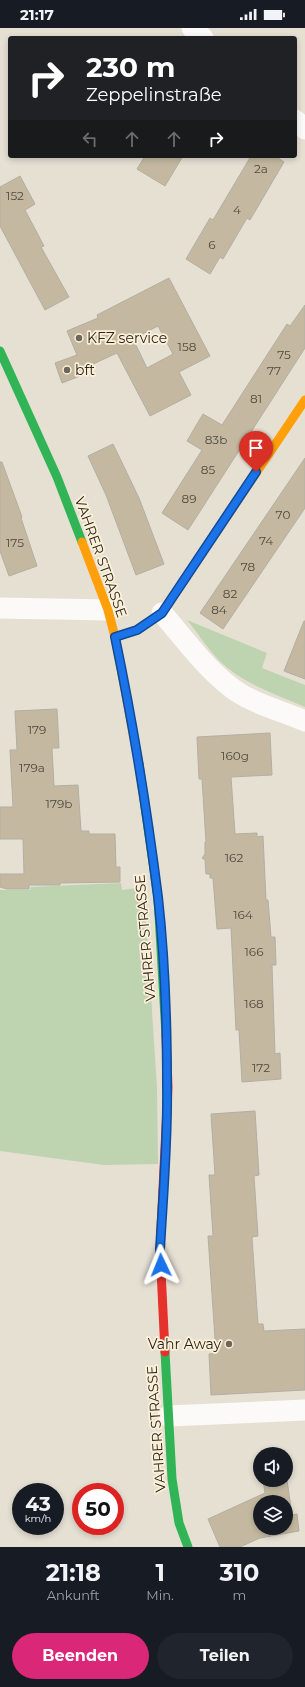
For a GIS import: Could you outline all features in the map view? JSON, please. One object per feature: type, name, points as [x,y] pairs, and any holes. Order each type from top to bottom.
[{"type":"main road","name":"VAHRER STRASSE","points":[[0,351],[57,477],[108,610],[115,637],[140,776],[158,898],[164,982],[168,1087],[160,1250],[168,1416],[172,1480],[176,1511],[183,1536],[188,1547]]},
{"type":"main road","points":[[115,637],[137,630],[162,613],[305,400]]},
{"type":"street","points":[[192,28],[201,36]]},
{"type":"street","points":[[297,122],[305,129]]},
{"type":"street","points":[[0,608],[108,610]]},
{"type":"street","points":[[162,613],[211,670],[229,686],[250,699],[305,721]]},
{"type":"street","points":[[168,1416],[305,1410]]},
{"type":"green space","points":[[187,620],[267,653],[262,668],[305,685],[305,707],[269,692],[235,674],[208,648]]},
{"type":"green space","points":[[121,883],[122,890],[144,887],[157,1088],[158,1164],[104,1165],[0,1151],[0,890],[30,890],[31,887]]},
{"type":"building","points":[[144,158],[182,158],[165,186],[137,169]]},
{"type":"building","points":[[250,158],[278,158],[284,162],[250,220],[247,218],[223,259],[220,257],[210,274],[186,259],[210,218],[213,220]]},
{"type":"building","points":[[20,176],[35,204],[25,210],[44,246],[41,247],[69,297],[45,310],[0,226],[0,187]]},
{"type":"building","points":[[169,278],[210,356],[179,372],[191,395],[150,416],[117,353],[78,371],[80,376],[62,383],[55,363],[77,355],[67,331],[98,318],[97,315]],"holes":[[[158,326],[173,354],[147,368],[133,339]]]},
{"type":"building","points":[[305,305],[305,348],[188,530],[162,513],[202,450],[187,441],[203,414],[222,425],[287,324],[290,326]]},
{"type":"building","points":[[113,444],[139,498],[164,564],[136,575],[106,495],[88,456]]},
{"type":"building","points":[[305,458],[305,508],[223,629],[200,613]]},
{"type":"building","points":[[0,462],[2,462],[22,517],[21,518],[37,566],[9,576],[0,551]]},
{"type":"building","points":[[305,621],[305,679],[284,671]]},
{"type":"building","points":[[57,709],[59,748],[52,748],[54,786],[78,785],[81,831],[89,831],[89,834],[115,834],[116,867],[120,867],[120,882],[29,885],[29,889],[7,889],[0,887],[0,874],[24,874],[23,839],[0,839],[0,807],[13,807],[10,750],[17,750],[15,711]]},
{"type":"building","points":[[270,733],[272,775],[231,777],[235,834],[257,833],[257,837],[263,836],[266,900],[268,900],[271,937],[275,937],[276,965],[272,965],[275,1054],[280,1053],[281,1079],[242,1082],[239,1030],[236,1030],[231,928],[217,929],[213,878],[210,878],[210,874],[206,874],[205,860],[202,858],[205,854],[206,842],[202,779],[199,779],[197,737]]},
{"type":"building","points":[[255,1111],[259,1175],[254,1176],[258,1236],[252,1237],[258,1324],[263,1324],[264,1331],[305,1329],[305,1390],[211,1395],[209,1354],[216,1353],[208,1236],[213,1236],[209,1175],[215,1175],[211,1114]]},
{"type":"building","points":[[264,1487],[288,1487],[289,1495],[261,1495],[265,1493]]},
{"type":"building","points":[[253,1498],[253,1535],[277,1535],[260,1538],[240,1547],[220,1547],[208,1519]]},
{"type":"building","points":[[297,1514],[299,1531],[293,1532],[293,1515]]},
{"type":"traffic: fast","points":[[0,351],[57,477],[82,542]]},
{"type":"traffic: fast","points":[[139,764],[158,898],[166,1035]]},
{"type":"traffic: fast","points":[[165,1352],[172,1479],[179,1523],[188,1547]]},
{"type":"traffic: slow","points":[[115,637],[137,630],[162,613],[305,400]]},
{"type":"traffic: slow","points":[[82,542],[108,610],[115,637],[139,764]]},
{"type":"traffic: jam","points":[[165,1352],[160,1250],[168,1087],[166,1035]]},
{"type":"place","name":"KFZ service","points":[[79,338]]},
{"type":"place","name":"bft","points":[[67,370]]},
{"type":"place","name":"Vahr Away","points":[[229,1344]]},
{"type":"route","points":[[161,1265],[160,1250],[168,1087],[164,982],[158,898],[137,753],[115,637],[137,630],[162,613],[256,472]]}]
